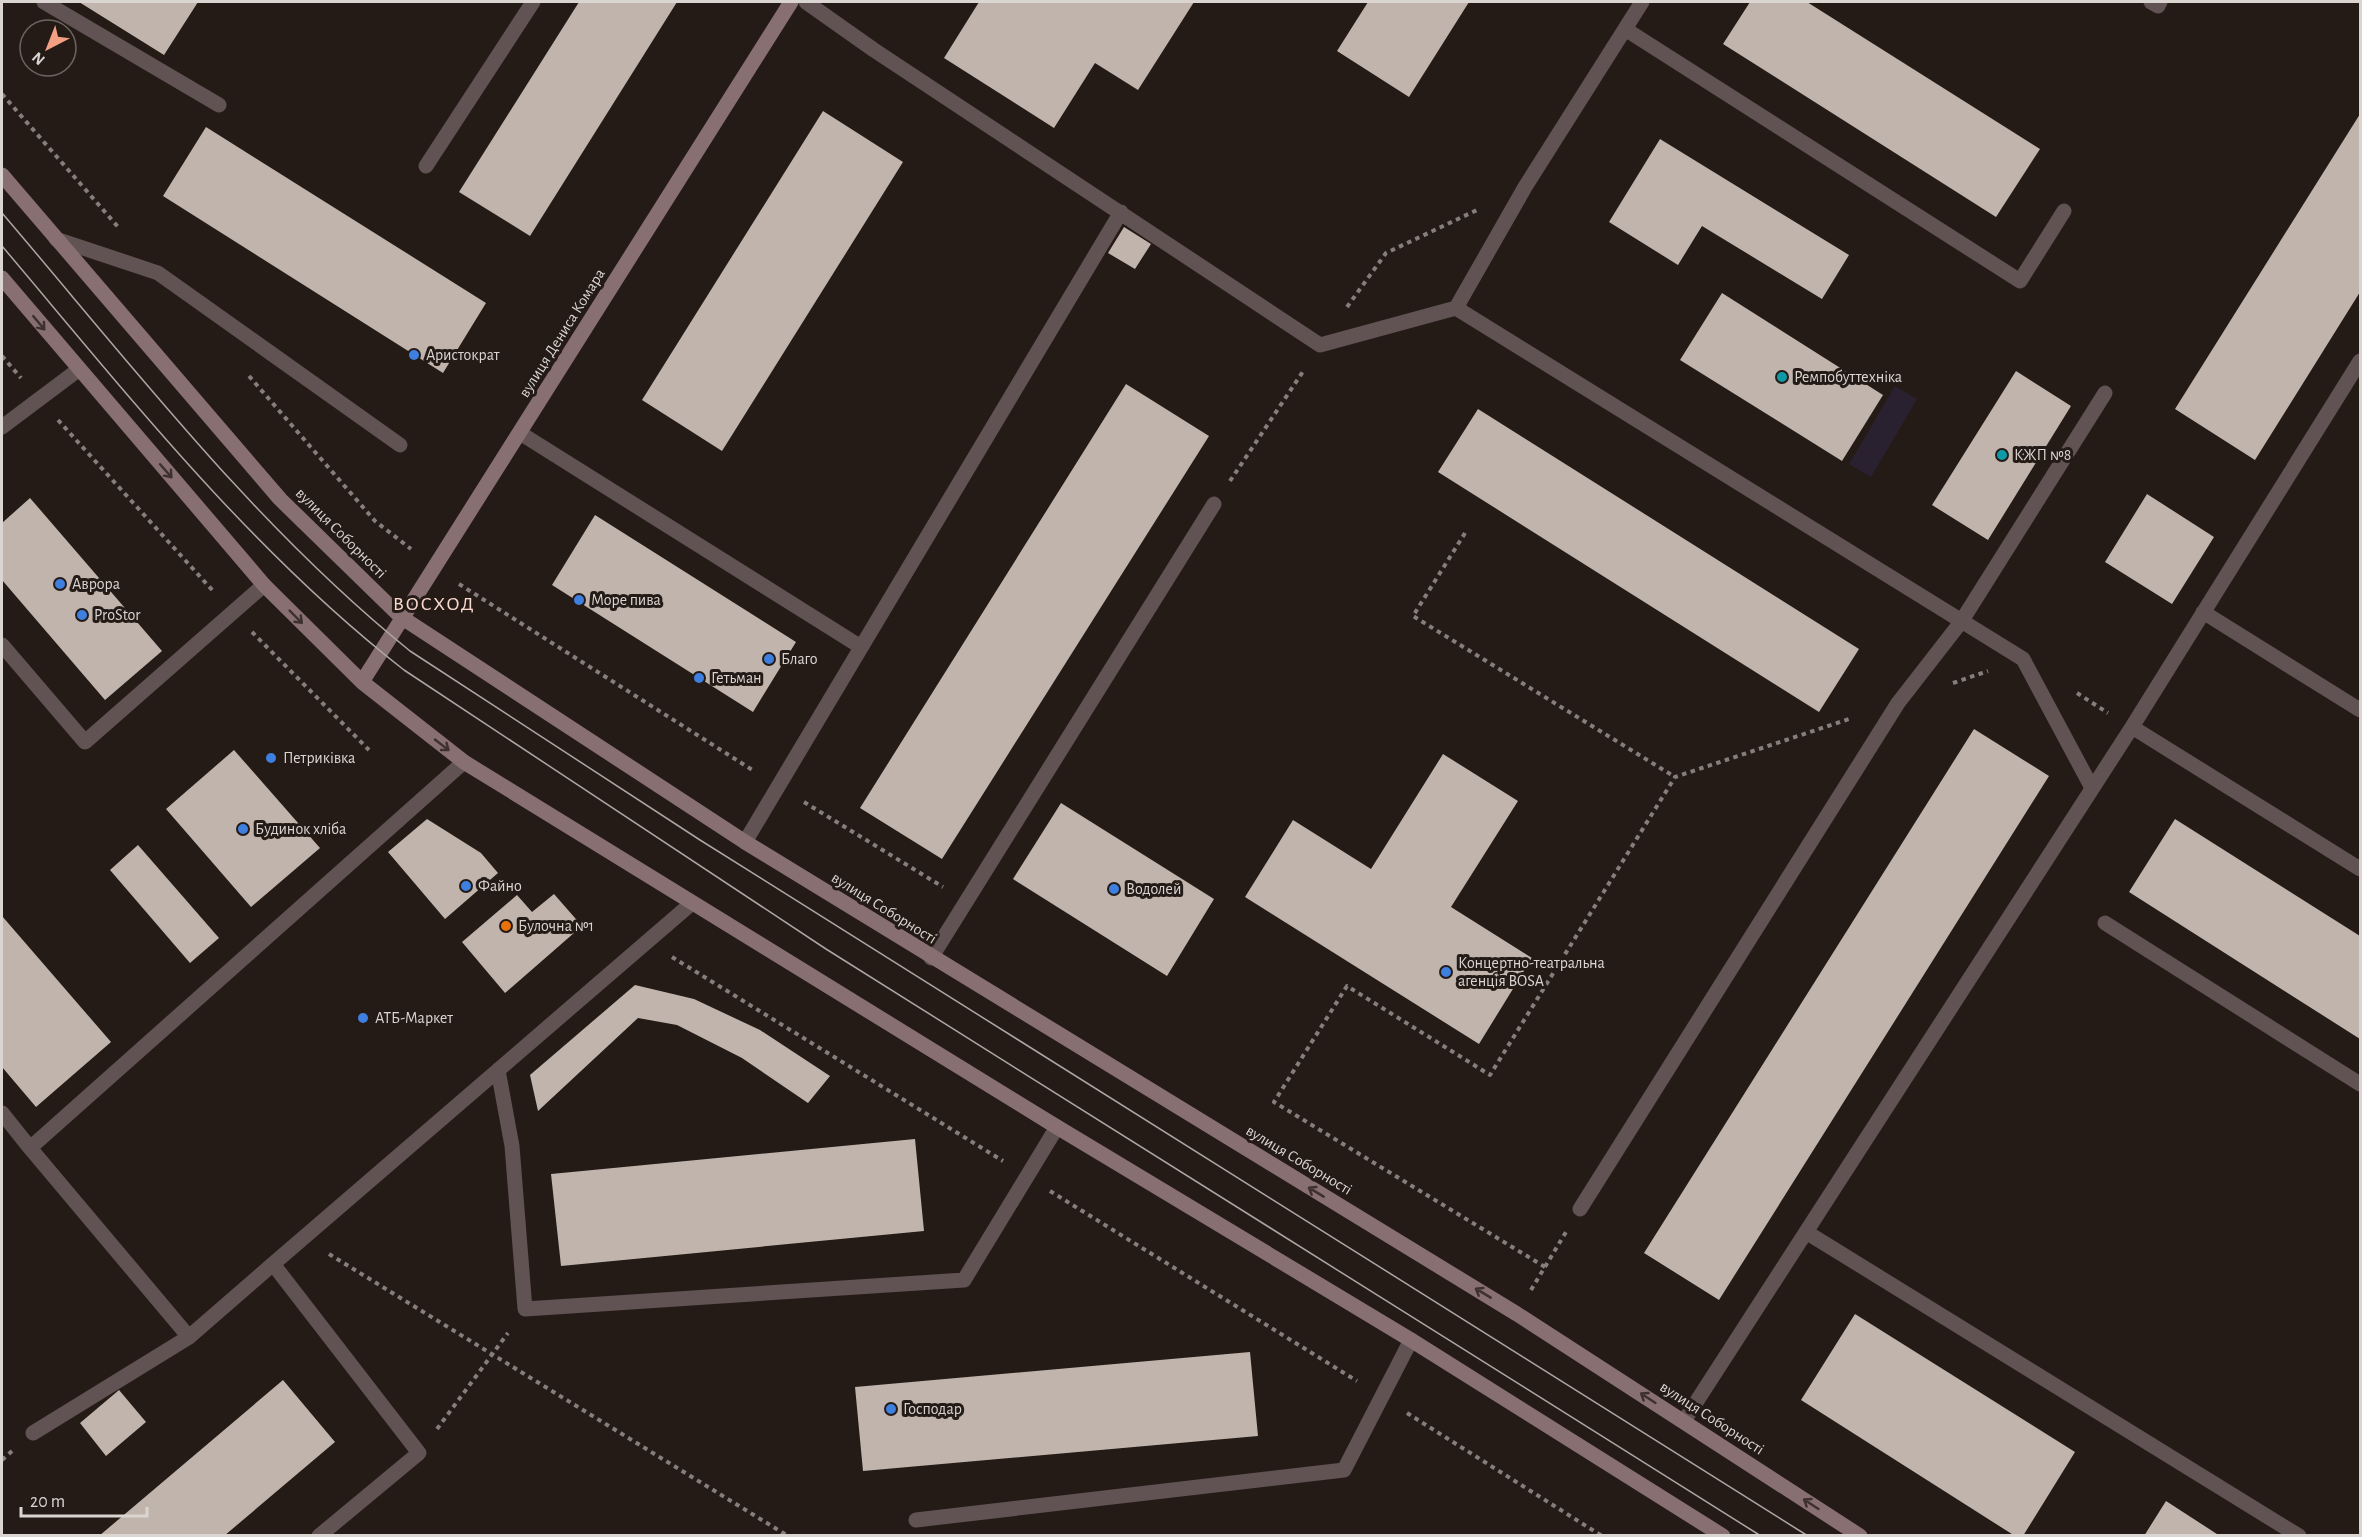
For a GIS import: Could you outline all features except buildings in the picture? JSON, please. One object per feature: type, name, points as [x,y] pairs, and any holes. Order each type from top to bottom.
[{"type":"main road","name":"вулиця Дениса Комара","points":[[362,682],[791,2]]},
{"type":"main road","name":"вулиця Соборності","points":[[2,175],[280,499],[401,617],[745,843],[1517,1314],[1860,1536]]},
{"type":"main road","points":[[2,278],[78,370],[264,585],[362,682],[464,762],[1057,1127],[1412,1340],[1723,1536]]},
{"type":"lane","points":[[44,2],[219,105]]},
{"type":"lane","points":[[426,166],[533,2]]},
{"type":"lane","points":[[806,2],[874,50],[1320,345],[1456,308],[1525,187],[1642,2]]},
{"type":"lane","points":[[2151,2],[2158,6],[2160,2]]},
{"type":"lane","points":[[1625,29],[2020,281],[2064,211]]},
{"type":"lane","points":[[745,843],[1121,212]]},
{"type":"lane","points":[[56,239],[158,273],[400,445]]},
{"type":"lane","points":[[1456,308],[2023,659],[2092,788]]},
{"type":"lane","points":[[1684,1421],[2132,728],[2361,361]]},
{"type":"lane","points":[[2,427],[78,370]]},
{"type":"lane","points":[[1580,1209],[1898,703],[1961,622],[2105,393]]},
{"type":"lane","points":[[520,433],[861,647]]},
{"type":"lane","points":[[931,958],[1214,504]]},
{"type":"lane","points":[[2,645],[85,742],[264,585]]},
{"type":"lane","points":[[2203,612],[2361,710]]},
{"type":"lane","points":[[2132,728],[2361,868]]},
{"type":"lane","points":[[30,1148],[464,762]]},
{"type":"lane","points":[[33,1433],[189,1337],[692,903]]},
{"type":"lane","points":[[2105,923],[2361,1084]]},
{"type":"lane","points":[[498,1070],[512,1146],[525,1309],[964,1280],[1057,1127]]},
{"type":"lane","points":[[2,1113],[189,1337]]},
{"type":"lane","points":[[1806,1232],[2299,1536]]},
{"type":"lane","points":[[273,1264],[419,1453],[319,1536]]},
{"type":"lane","points":[[916,1520],[1344,1470],[1380,1396],[1412,1340]]},
{"type":"path","points":[[2,357],[232,612],[369,750]]},
{"type":"path","points":[[375,521],[435,568],[778,786],[967,902]]},
{"type":"path","points":[[1465,533],[1413,616],[1675,777]]},
{"type":"path","points":[[1950,684],[2023,659]]},
{"type":"path","points":[[1545,1267],[1274,1102],[1347,986],[1490,1075],[1675,777],[1898,703]]},
{"type":"path","points":[[647,942],[1027,1176],[1602,1536]]},
{"type":"path","points":[[1517,1314],[1580,1209]]},
{"type":"path","points":[[303,1238],[788,1536]]},
{"type":"path","points":[[419,1453],[525,1309]]},
{"type":"shaded area","points":[[1895,386],[1917,399],[1871,477],[1849,464]]},
{"type":"tram line","points":[[2,213],[147,385],[246,497],[353,602],[410,651],[700,840],[1808,1536]]},
{"type":"tram line","points":[[2,246],[144,414],[242,522],[347,623],[404,670],[826,949],[1761,1536]]},
{"type":"place","name":"Аристократ","points":[[414,355]]},
{"type":"place","name":"Ремпобуттехніка","points":[[1782,377]]},
{"type":"place","name":"КЖП №8","points":[[2002,455]]},
{"type":"place","name":"Аврора","points":[[60,584]]},
{"type":"place","name":"Море пива","points":[[579,600]]},
{"type":"place","name":"ProStor","points":[[82,615]]},
{"type":"place","name":"Благо","points":[[769,659]]},
{"type":"place","name":"Гетьман","points":[[699,678]]},
{"type":"place","name":"Петриківка","points":[[271,758]]},
{"type":"place","name":"Будинок хліба","points":[[243,829]]},
{"type":"place","name":"Файно","points":[[466,886]]},
{"type":"place","name":"Водолей","points":[[1114,889]]},
{"type":"place","name":"Булочна №1","points":[[506,926]]},
{"type":"place","name":"Концертно-театральна агенція BOSA","points":[[1446,972]]},
{"type":"place","name":"АТБ-Маркет","points":[[363,1018]]},
{"type":"place","name":"Господар","points":[[891,1409]]},
{"type":"district","name":"ВОСХОД","points":[[434,604]]}]
